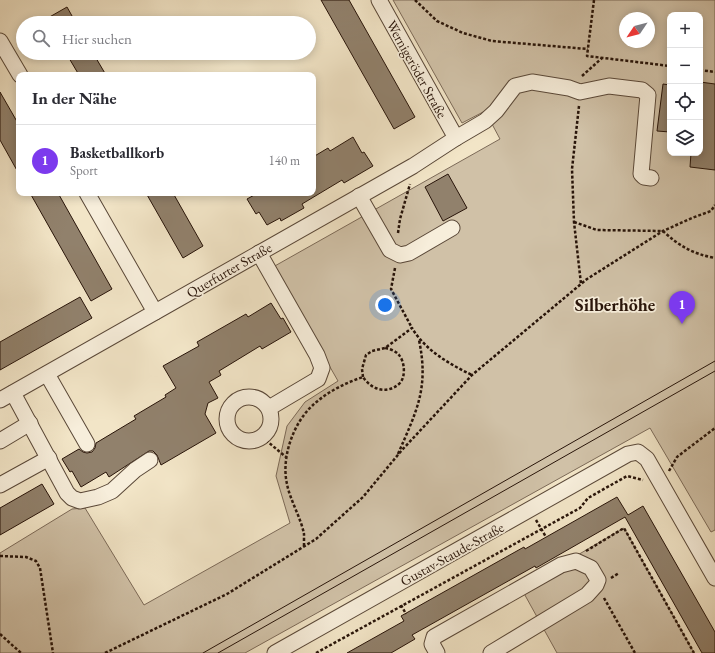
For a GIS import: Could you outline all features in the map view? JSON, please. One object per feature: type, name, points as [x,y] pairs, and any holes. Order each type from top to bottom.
[{"type":"street","name":"Wernigeröder Straße","points":[[379,0],[456,138]]},
{"type":"street","points":[[0,41],[18,72]]},
{"type":"street","name":"Querfurter Straße","points":[[6,396],[413,166],[485,121],[496,111],[515,86],[532,82],[572,93]]},
{"type":"street","points":[[572,93],[609,86],[642,90],[648,95],[641,174],[644,177],[651,178]]},
{"type":"street","points":[[89,196],[155,312]]},
{"type":"street","points":[[359,196],[390,250],[400,255],[409,253],[452,228]]},
{"type":"street","points":[[259,253],[317,354],[322,368],[318,379],[269,408]]},
{"type":"street","points":[[47,374],[87,444]]},
{"type":"street","points":[[6,396],[30,423],[67,493],[72,498],[80,501],[98,497],[112,491],[135,470],[150,460]]},
{"type":"street","points":[[250,396],[264,402],[269,408],[272,415],[272,422],[270,428],[262,437],[254,441],[247,442],[234,436],[227,423],[227,415],[235,402],[250,396]]},
{"type":"street","points":[[0,441],[30,423]]},
{"type":"street","name":"Gustav-Staude-Straße","points":[[275,653],[628,454],[638,452],[647,459],[652,479]]},
{"type":"street","points":[[0,485],[49,458]]},
{"type":"street","points":[[652,479],[715,578]]},
{"type":"street","points":[[437,653],[432,644],[434,637],[561,565],[576,561],[591,568],[598,580],[596,585],[587,595],[491,653]]},
{"type":"path","points":[[415,0],[437,21],[463,33],[492,41],[588,49]]},
{"type":"path","points":[[594,0],[587,56],[667,66]]},
{"type":"path","points":[[581,284],[574,222],[572,93],[602,58]]},
{"type":"path","points":[[703,70],[715,72]]},
{"type":"path","points":[[711,211],[715,205]]},
{"type":"path","points":[[105,653],[227,594],[316,539],[363,497],[397,456],[472,375],[581,284],[663,231],[715,210]]},
{"type":"path","points":[[574,222],[597,230],[663,231],[674,241],[699,255],[715,258]]},
{"type":"path","points":[[385,348],[399,354],[403,361],[404,375],[399,384],[387,389],[377,389],[368,384],[363,377],[362,369],[366,355],[372,351],[385,348],[412,328],[419,339],[452,366],[472,375]]},
{"type":"path","points":[[397,456],[422,392],[423,359],[419,339]]},
{"type":"path","points":[[304,546],[304,533],[287,485],[285,474],[286,457],[295,430],[312,405],[336,388],[363,377]]},
{"type":"path","points":[[316,653],[401,605],[542,530],[580,508],[588,498],[626,476],[652,479],[670,470],[677,457],[715,428]]},
{"type":"path","points":[[262,437],[286,457]]},
{"type":"path","points":[[530,510],[546,537]]},
{"type":"path","points":[[561,565],[624,528],[694,653]]},
{"type":"path","points":[[0,556],[26,557],[36,561],[40,568],[53,653]]},
{"type":"path","points":[[596,585],[635,653]]},
{"type":"path","points":[[401,605],[406,614]]},
{"type":"path","points":[[0,634],[21,653]]},
{"type":"shaded area","points":[[393,0],[715,0],[715,530],[711,532],[650,428],[245,653],[0,653],[0,553],[72,509],[85,508],[144,605],[290,523],[276,476],[287,426],[305,402],[338,381],[273,267],[500,139],[485,111],[462,123]]},
{"type":"shaded area","points":[[624,528],[694,653],[557,653],[521,588]]},
{"type":"building","points":[[321,0],[349,0],[415,117],[394,129]]},
{"type":"building","points":[[67,7],[72,16],[51,16]]},
{"type":"building","points":[[70,60],[97,60],[104,72],[77,72]]},
{"type":"building","points":[[703,82],[715,84],[715,170],[690,167],[691,156],[703,156]]},
{"type":"building","points":[[663,84],[667,85],[667,132],[657,131]]},
{"type":"building","points":[[0,92],[16,120],[16,169],[0,140]]},
{"type":"building","points":[[353,137],[362,153],[364,152],[373,166],[344,183],[342,180],[316,196],[316,155],[328,148],[330,151]]},
{"type":"building","points":[[448,174],[467,208],[443,221],[425,187]]},
{"type":"building","points":[[32,196],[60,196],[112,289],[91,301]]},
{"type":"building","points":[[148,196],[175,196],[203,246],[183,258]]},
{"type":"building","points":[[252,196],[315,196],[302,204],[304,208],[281,221],[280,218],[267,225],[259,212],[256,214],[247,199]]},
{"type":"building","points":[[80,297],[92,318],[0,370],[0,342]]},
{"type":"building","points":[[271,303],[281,319],[283,318],[291,332],[262,349],[260,346],[219,371],[221,375],[209,382],[218,398],[208,403],[205,414],[216,433],[161,465],[157,455],[153,451],[149,451],[109,477],[106,472],[81,487],[72,471],[70,472],[62,459],[79,449],[87,453],[92,452],[96,443],[136,419],[134,416],[166,397],[165,395],[176,388],[163,366],[199,346],[197,342],[246,314],[248,317]]},
{"type":"building","points":[[42,484],[54,504],[0,535],[0,508]]},
{"type":"building","points":[[617,497],[628,515],[643,506],[715,632],[715,653],[702,653],[625,517],[536,568],[535,566],[412,635],[415,639],[391,653],[347,653],[404,621],[401,616]]},
{"type":"tram line","points":[[203,653],[715,361]]},
{"type":"tram line","points":[[218,653],[715,371]]},
{"type":"place","name":"Basketballkorb","points":[[682,324]]},
{"type":"district","name":"Silberhöhe","points":[[615,305]]}]
